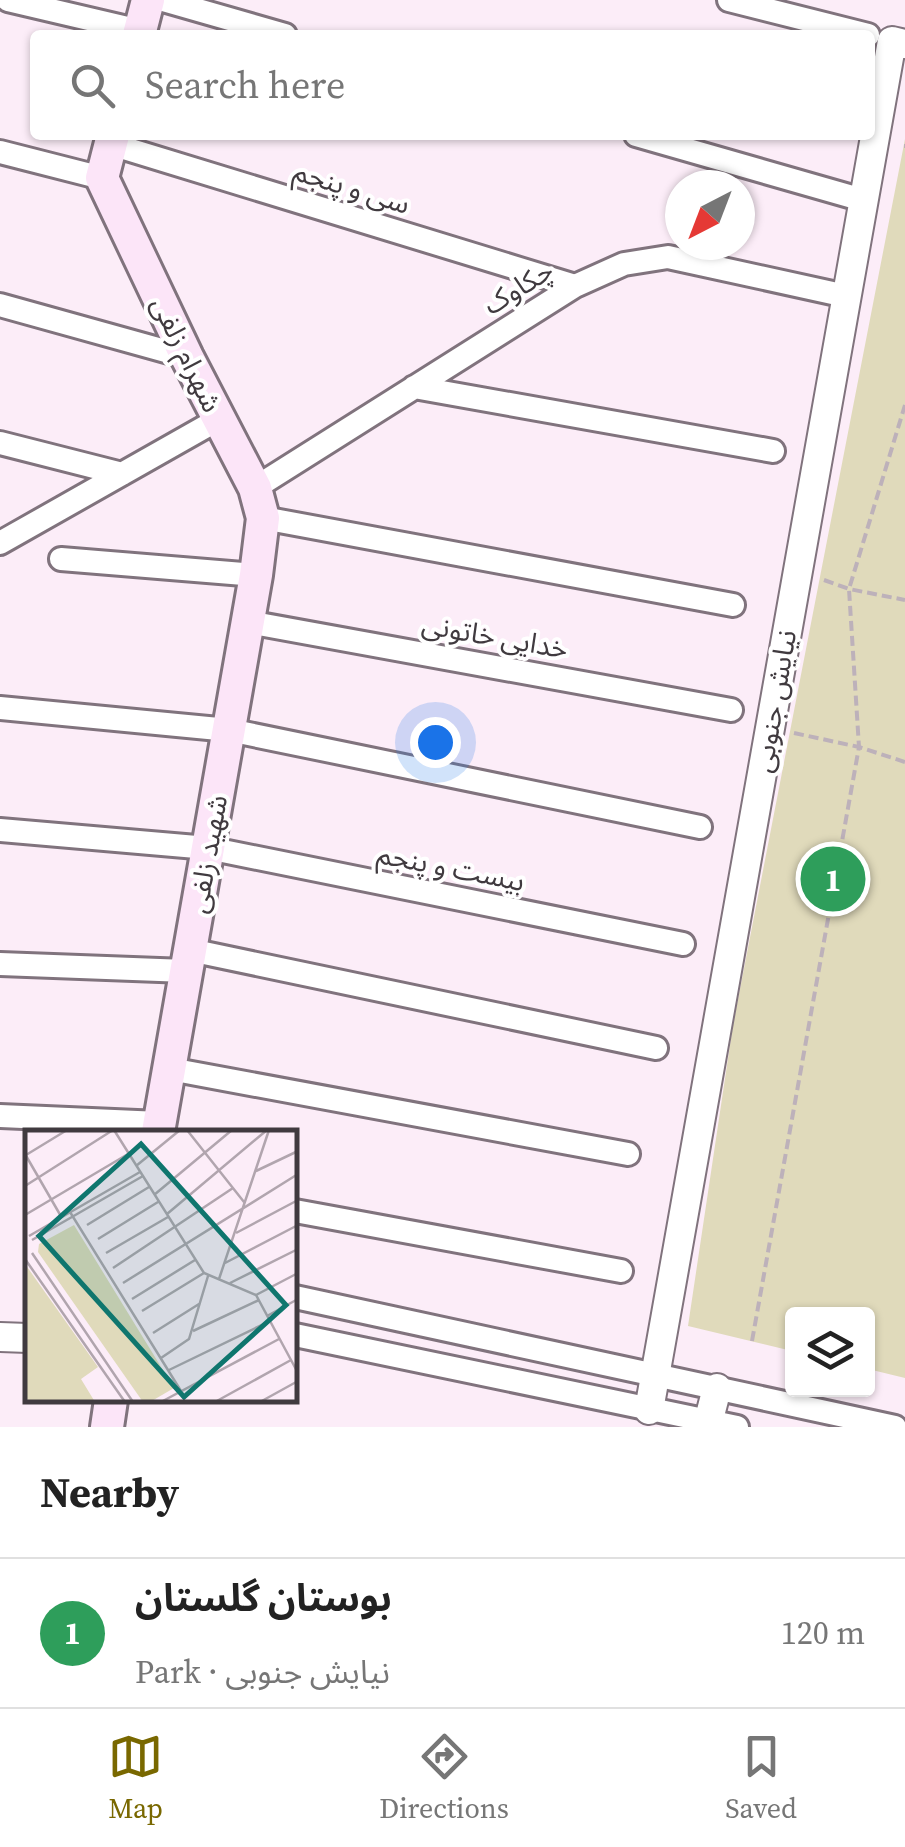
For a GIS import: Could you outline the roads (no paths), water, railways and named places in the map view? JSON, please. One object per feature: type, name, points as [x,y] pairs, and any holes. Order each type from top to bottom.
[{"type":"main road","points":[[102,178],[112,140]]},
{"type":"main road","name":"شهرام زلفی","points":[[102,178],[259,503]]},
{"type":"main road","points":[[256,575],[259,503]]},
{"type":"main road","name":"شهید زلفی","points":[[159,1128],[256,575]]},
{"type":"main road","points":[[106,1427],[112,1402]]},
{"type":"street","points":[[8,0],[142,22]]},
{"type":"street","points":[[163,0],[268,30]]},
{"type":"street","points":[[728,0],[848,30]]},
{"type":"street","name":"نیایش جنوبی","points":[[875,108],[884,39]]},
{"type":"street","name":"سی و پنجم","points":[[112,140],[575,286]]},
{"type":"street","points":[[653,140],[863,200]]},
{"type":"street","name":"نیایش جنوبی","points":[[649,1410],[871,140]]},
{"type":"street","points":[[0,152],[102,178]]},
{"type":"street","name":"چکاوک","points":[[259,503],[414,387],[575,286],[624,264],[668,257],[846,296]]},
{"type":"street","points":[[0,305],[187,357]]},
{"type":"street","points":[[414,387],[774,451]]},
{"type":"street","points":[[0,543],[219,419]]},
{"type":"street","points":[[0,443],[122,474]]},
{"type":"street","points":[[259,503],[733,605]]},
{"type":"street","points":[[61,559],[256,575]]},
{"type":"street","name":"خدایی خاتونی","points":[[248,622],[731,710]]},
{"type":"street","points":[[0,708],[229,730],[700,827]]},
{"type":"street","name":"بیست و پنجم","points":[[0,830],[208,848],[683,944]]},
{"type":"street","points":[[0,964],[188,960],[656,1048]]},
{"type":"street","points":[[170,1069],[628,1154]]},
{"type":"street","points":[[0,1116],[159,1128]]},
{"type":"street","points":[[298,1211],[621,1271]]},
{"type":"street","points":[[298,1298],[895,1427]]},
{"type":"street","points":[[298,1336],[737,1427]]},
{"type":"street","points":[[0,1337],[25,1338]]},
{"type":"street","points":[[708,1424],[717,1388]]},
{"type":"place","name":"بوستان گلستان","points":[[833,879]]}]
